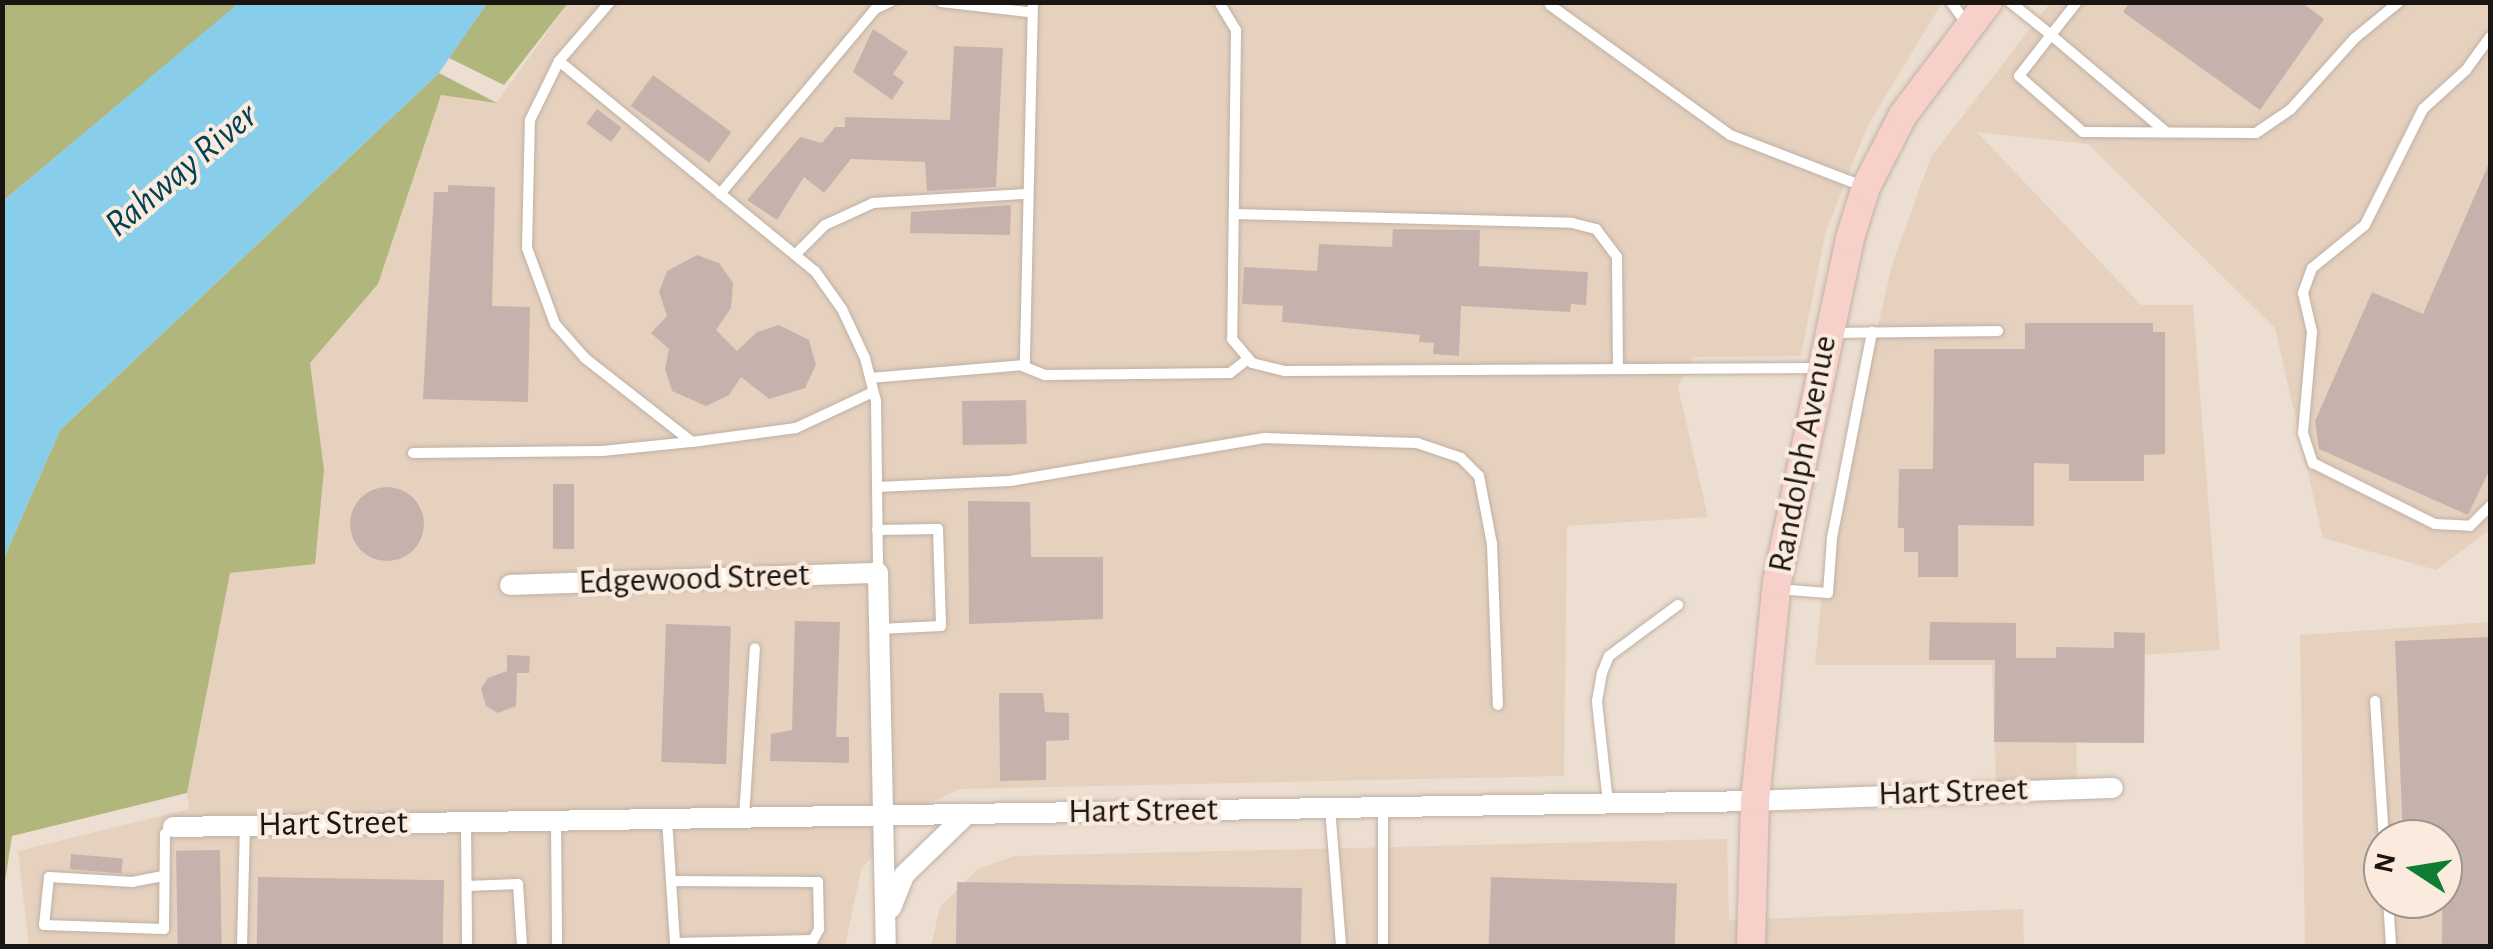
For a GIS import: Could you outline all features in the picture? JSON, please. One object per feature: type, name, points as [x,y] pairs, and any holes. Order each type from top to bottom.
[{"type":"main road","name":"Randolph Avenue","points":[[1751,946],[1755,801],[1776,588],[1827,333],[1866,187],[1904,115],[1988,2]]},
{"type":"street","points":[[878,573],[886,946]]},
{"type":"street","name":"Edgewood Street","points":[[510,585],[878,573]]},
{"type":"street","name":"Hart Street","points":[[173,826],[1755,801],[2112,788]]},
{"type":"street","points":[[886,922],[904,875],[967,814]]},
{"type":"lane","points":[[610,2],[559,62],[530,120],[527,248],[555,324],[632,398],[692,442]]},
{"type":"lane","points":[[720,194],[875,9],[890,2]]},
{"type":"lane","points":[[941,2],[1030,8],[1024,365]]},
{"type":"lane","points":[[1219,2],[1236,30],[1232,339],[1248,359],[1285,372],[1819,368]]},
{"type":"lane","points":[[1951,2],[1969,26]]},
{"type":"lane","points":[[2010,2],[2166,132]]},
{"type":"lane","points":[[2077,2],[2020,76],[2083,132],[2256,132],[2291,109],[2354,38],[2398,2]]},
{"type":"lane","points":[[1550,5],[1720,130],[1866,187]]},
{"type":"lane","points":[[2490,36],[2466,70],[2423,109],[2365,225],[2312,268],[2302,293],[2312,332],[2303,433],[2312,463],[2435,524],[2470,526],[2490,506]]},
{"type":"lane","points":[[559,62],[795,254],[842,309],[874,392],[878,573]]},
{"type":"lane","points":[[795,254],[825,225],[873,203],[1026,194]]},
{"type":"lane","points":[[1234,214],[1572,223],[1596,229],[1617,257],[1618,369]]},
{"type":"lane","points":[[1827,333],[1998,331]]},
{"type":"lane","points":[[1776,588],[1828,594],[1832,538],[1872,332]]},
{"type":"lane","points":[[870,378],[1024,365],[1037,375],[1230,373],[1248,359]]},
{"type":"lane","points":[[413,452],[602,451],[692,442],[796,428],[874,392]]},
{"type":"lane","points":[[877,487],[1010,481],[1264,438],[1417,443],[1461,458],[1479,476],[1492,544],[1498,705]]},
{"type":"lane","points":[[877,530],[938,528],[941,626],[880,629]]},
{"type":"lane","points":[[1608,803],[1596,700],[1602,673],[1609,656],[1678,606]]},
{"type":"lane","points":[[744,818],[755,648]]},
{"type":"lane","points":[[2375,700],[2383,819]]},
{"type":"lane","points":[[1382,807],[1383,946]]},
{"type":"lane","points":[[1330,808],[1340,946]]},
{"type":"lane","points":[[667,819],[671,882],[675,943],[813,940],[819,929],[818,882],[671,882]]},
{"type":"lane","points":[[556,821],[556,946]]},
{"type":"lane","points":[[466,822],[467,946]]},
{"type":"lane","points":[[163,876],[133,882],[50,877],[44,925],[164,929],[165,834],[173,826]]},
{"type":"lane","points":[[242,946],[245,826]]},
{"type":"lane","points":[[466,886],[518,884],[522,946]]},
{"type":"lane","points":[[2390,919],[2392,946]]},
{"type":"shaded area","points":[[568,3],[1942,3],[1867,127],[1825,234],[1801,356],[1693,357],[1678,387],[1708,517],[1567,526],[1564,776],[960,789],[908,813],[861,870],[845,946],[29,946],[18,851],[189,809],[187,793],[230,572],[324,469],[310,363],[378,284],[441,94],[497,102]]},
{"type":"shaded area","points":[[2050,3],[2490,3],[2490,530],[2436,570],[2323,538],[2275,328],[2088,144],[1977,132],[2141,305],[2193,305],[2220,650],[2075,659],[2077,778],[1996,782],[1992,665],[1815,665],[1825,563],[1891,268],[1931,157]]},
{"type":"shaded area","points":[[2490,622],[2490,946],[2305,946],[2300,635]]},
{"type":"shaded area","points":[[1727,839],[1729,920],[2023,909],[2024,946],[931,946],[940,907],[978,869],[1014,856]]},
{"type":"green space","points":[[3,3],[240,3],[3,201]]},
{"type":"green space","points":[[487,3],[568,3],[504,85],[449,58]]},
{"type":"green space","points":[[439,73],[497,103],[441,95],[378,284],[310,363],[324,469],[315,564],[230,573],[187,793],[12,836],[3,895],[3,560],[60,430]]},
{"type":"water","name":"Rahway River","points":[[240,2],[487,3],[439,73],[60,430],[3,560],[3,201]]},
{"type":"building","points":[[2130,2],[2301,2],[2324,19],[2260,110],[2123,12]]},
{"type":"building","points":[[873,29],[908,52],[893,74],[904,82],[892,100],[853,72]]},
{"type":"building","points":[[954,46],[1003,48],[996,187],[927,191],[925,162],[851,159],[824,193],[804,177],[777,220],[747,200],[800,137],[822,143],[835,127],[845,127],[845,117],[950,120]]},
{"type":"building","points":[[653,75],[731,132],[709,163],[631,106]]},
{"type":"building","points":[[597,109],[622,128],[611,142],[586,123]]},
{"type":"building","points":[[2490,161],[2490,469],[2468,515],[2319,449],[2315,421],[2372,292],[2423,314]]},
{"type":"building","points":[[448,185],[495,187],[492,306],[530,307],[528,402],[423,399],[434,192],[448,192]]},
{"type":"building","points":[[1011,205],[1010,235],[910,233],[911,212]]},
{"type":"building","points":[[1393,229],[1480,230],[1479,266],[1588,272],[1586,305],[1571,304],[1570,312],[1461,306],[1459,356],[1433,354],[1434,343],[1419,342],[1420,335],[1282,322],[1283,306],[1242,304],[1244,267],[1317,271],[1319,244],[1392,247]]},
{"type":"building","points":[[697,255],[719,263],[733,283],[731,308],[716,330],[737,351],[757,332],[779,325],[809,340],[816,365],[805,388],[769,399],[741,377],[729,395],[706,406],[672,391],[665,369],[669,349],[651,333],[667,316],[659,292],[667,271]]},
{"type":"building","points":[[2025,323],[2153,323],[2153,332],[2165,332],[2165,454],[2144,455],[2144,481],[2069,481],[2069,464],[2034,463],[2034,526],[1958,525],[1958,577],[1918,577],[1918,552],[1904,552],[1904,528],[1898,528],[1899,469],[1933,469],[1934,349],[2025,349]]},
{"type":"building","points":[[1026,400],[1027,444],[963,445],[962,401]]},
{"type":"building","points":[[553,484],[574,484],[574,549],[553,549]]},
{"type":"building","points":[[387,487],[413,498],[424,524],[413,550],[387,561],[361,550],[350,524],[361,498]]},
{"type":"building","points":[[968,501],[1030,502],[1031,557],[1103,557],[1103,619],[969,624]]},
{"type":"building","points":[[795,621],[840,622],[836,737],[849,737],[849,763],[770,761],[771,734],[792,730]]},
{"type":"building","points":[[1930,622],[2016,623],[2016,658],[2056,658],[2056,647],[2114,648],[2114,632],[2145,633],[2144,743],[1994,742],[1995,660],[1929,660]]},
{"type":"building","points":[[666,624],[731,626],[726,764],[661,762]]},
{"type":"building","points":[[2490,637],[2490,946],[2442,946],[2442,919],[2463,919],[2463,819],[2402,819],[2395,641]]},
{"type":"building","points":[[507,655],[530,656],[529,673],[517,673],[516,706],[498,713],[486,706],[481,688],[488,678],[507,671]]},
{"type":"building","points":[[999,693],[1043,693],[1045,712],[1069,713],[1069,740],[1046,741],[1046,780],[1000,781]]},
{"type":"building","points":[[220,850],[222,946],[178,946],[176,851]]},
{"type":"building","points":[[71,854],[123,859],[121,873],[70,869]]},
{"type":"building","points":[[258,877],[444,880],[443,946],[257,946]]},
{"type":"building","points":[[1491,877],[1677,883],[1675,946],[1489,946]]},
{"type":"building","points":[[957,882],[1302,888],[1301,946],[956,946]]}]
